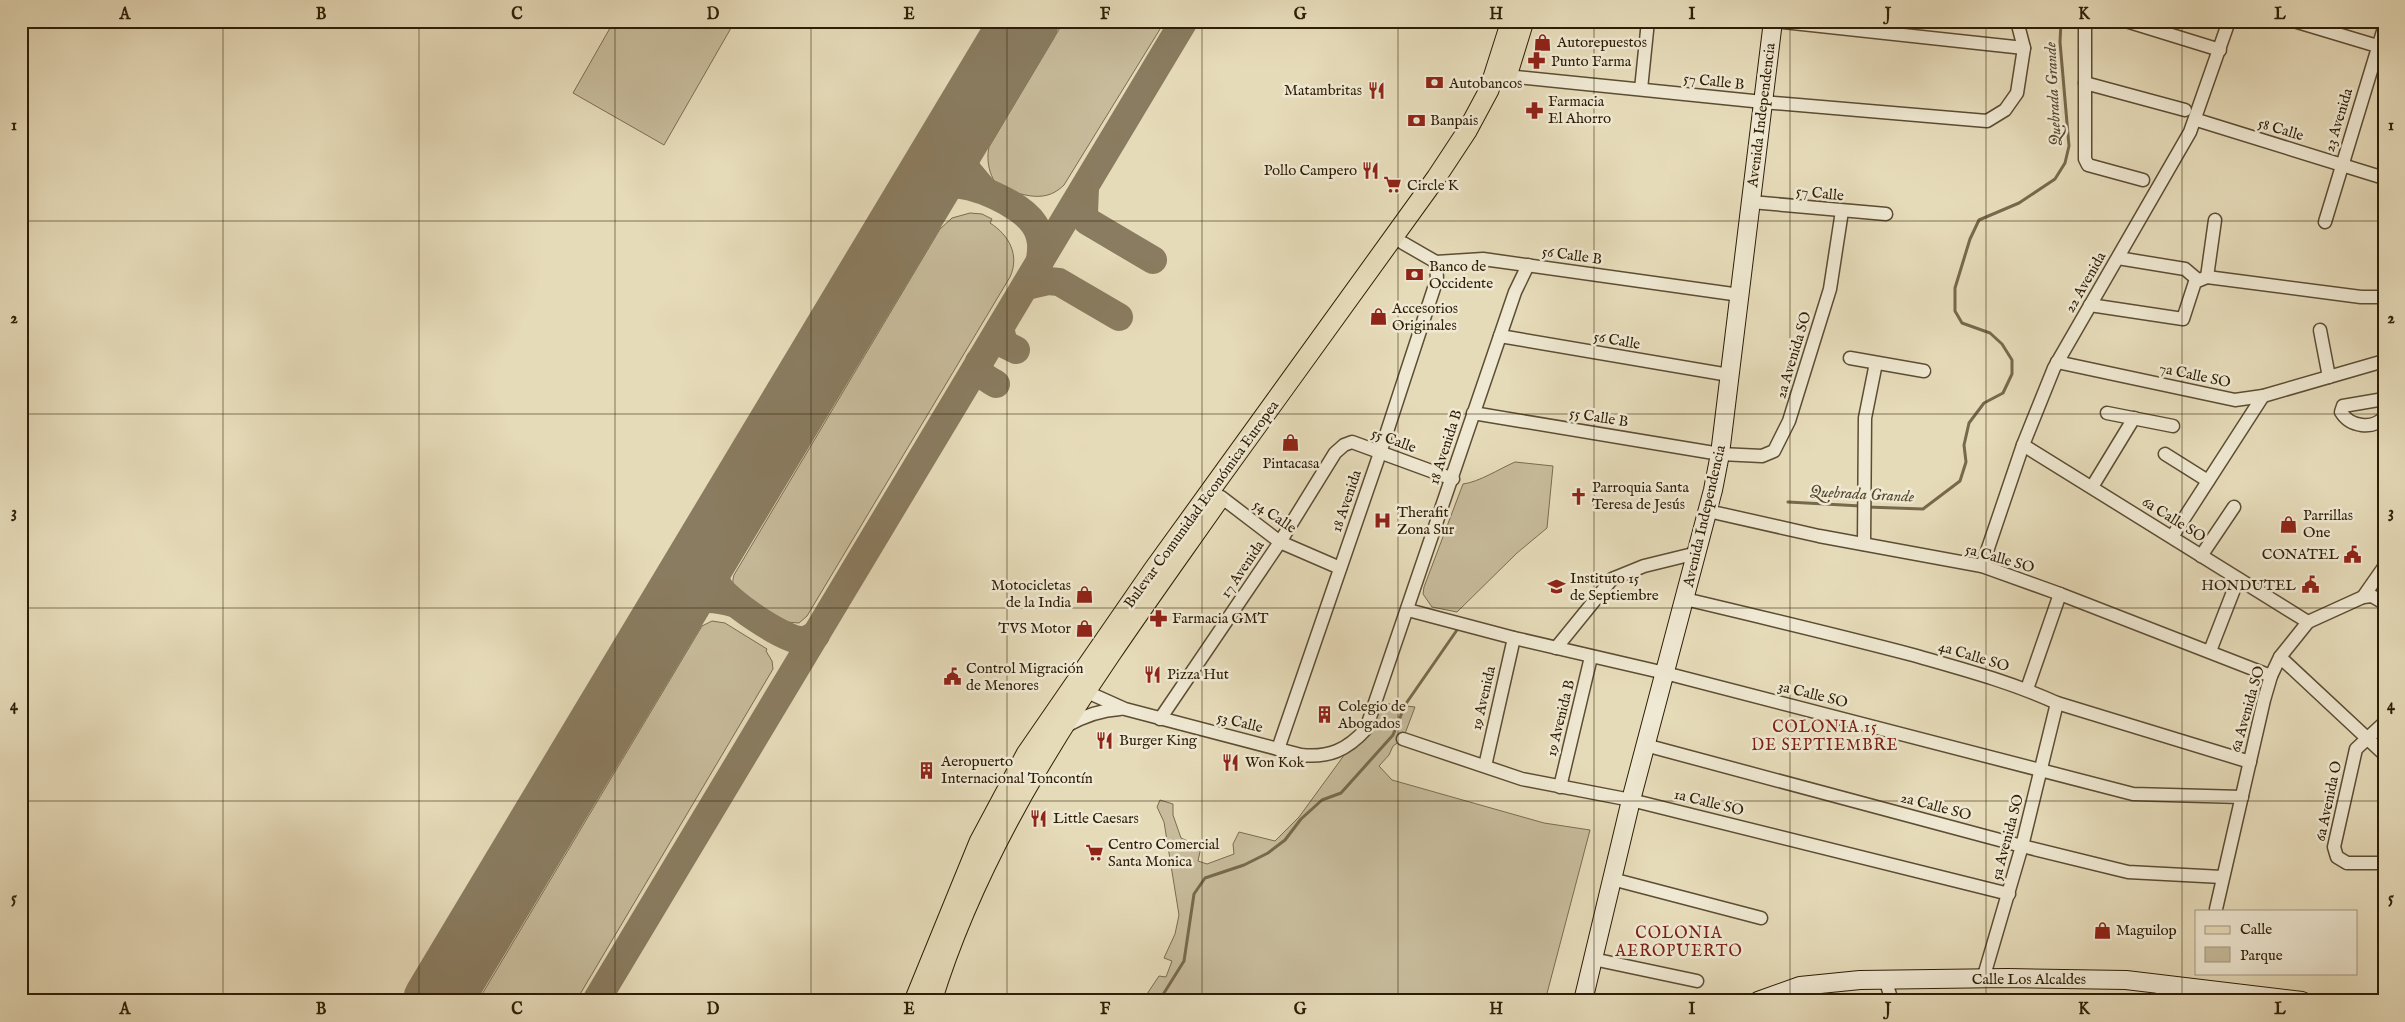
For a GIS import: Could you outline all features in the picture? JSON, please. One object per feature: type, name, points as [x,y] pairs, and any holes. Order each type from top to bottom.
[{"type":"main road","name":"Bulevar Comunidad Económica Europea","points":[[914,1001],[979,842],[1026,754],[1157,577],[1436,178],[1467,131],[1489,90],[1511,21]]},
{"type":"main road","name":"Bulevar Comunidad Económica Europea","points":[[932,1001],[966,908],[992,849],[1039,764],[1087,692],[1157,577],[1221,497],[1466,155],[1486,123],[1507,76],[1524,21]]},
{"type":"street","points":[[1641,89],[1648,21]]},
{"type":"street","points":[[1773,21],[2024,48],[2017,21]]},
{"type":"street","name":"Avenida Independencia","points":[[1583,1001],[1631,800],[1697,553],[1720,454],[1773,21]]},
{"type":"street","points":[[2085,21],[2085,159],[2088,165],[2143,180]]},
{"type":"street","points":[[2126,21],[2220,50]]},
{"type":"street","name":"22 Avenida","points":[[1982,566],[2023,445],[2057,362],[2196,120],[2229,21]]},
{"type":"street","points":[[2294,21],[2381,48]]},
{"type":"street","name":"23 Avenida","points":[[2325,222],[2342,164],[2381,48],[2384,28]]},
{"type":"street","name":"57 Calle B","points":[[1507,76],[1763,102],[1987,121],[2005,110],[2017,93],[2024,48]]},
{"type":"street","points":[[2085,83],[2185,110]]},
{"type":"street","name":"58 Calle","points":[[2196,120],[2384,178]]},
{"type":"street","name":"57 Calle","points":[[1750,202],[1886,214]]},
{"type":"street","name":"2a Avenida SO","points":[[1720,454],[1762,456],[1774,451],[1789,421],[1830,289],[1842,211]]},
{"type":"street","points":[[2090,305],[2183,318],[2202,278],[2215,220]]},
{"type":"street","points":[[1403,243],[1436,262]]},
{"type":"street","points":[[2118,258],[2185,269],[2202,278],[2361,297],[2384,297]]},
{"type":"street","name":"56 Calle B","points":[[1436,262],[1483,259],[1740,295]]},
{"type":"street","name":"18 Avenida","points":[[1278,748],[1380,453],[1437,279],[1436,262]]},
{"type":"street","name":"18 Avenida B","points":[[1346,747],[1366,729],[1408,610],[1473,413],[1500,336],[1528,265]]},
{"type":"street","points":[[2320,330],[2330,377]]},
{"type":"street","name":"56 Calle","points":[[1500,336],[1729,375]]},
{"type":"street","points":[[1850,358],[1924,371]]},
{"type":"street","name":"7a Calle SO","points":[[2057,362],[2235,400],[2263,396],[2384,360]]},
{"type":"street","points":[[1864,544],[1864,418],[1876,363]]},
{"type":"street","points":[[2172,537],[2263,396]]},
{"type":"street","points":[[2384,399],[2344,406],[2342,412],[2345,418],[2363,426],[2373,425],[2384,417]]},
{"type":"street","name":"55 Calle B","points":[[1473,413],[1720,454]]},
{"type":"street","points":[[2107,413],[2173,426]]},
{"type":"street","points":[[2092,487],[2134,418]]},
{"type":"street","name":"55 Calle","points":[[1352,442],[1452,479]]},
{"type":"street","name":"17 Avenida","points":[[1160,719],[1280,542],[1335,453],[1344,445],[1352,442]]},
{"type":"street","name":"6a Calle SO","points":[[2023,445],[2308,622]]},
{"type":"street","points":[[2165,454],[2208,481]]},
{"type":"street","name":"54 Calle","points":[[1221,497],[1280,542],[1340,568]]},
{"type":"street","points":[[2201,556],[2234,507]]},
{"type":"street","name":"5a Calle SO","points":[[1708,510],[1819,536],[1982,566],[2210,651],[2271,676]]},
{"type":"street","points":[[1556,648],[1612,579],[1644,566],[1697,553]]},
{"type":"street","points":[[2363,597],[2384,567]]},
{"type":"street","points":[[2210,651],[2238,579]]},
{"type":"street","points":[[2027,689],[2060,594]]},
{"type":"street","points":[[2363,597],[2372,596],[2384,603]]},
{"type":"street","name":"6a Avenida SO","points":[[2216,909],[2222,877],[2271,676],[2280,657],[2308,622],[2363,597]]},
{"type":"street","name":"4a Calle SO","points":[[1685,599],[1863,642],[2027,689],[2057,703],[2250,762]]},
{"type":"street","name":"3a Calle SO","points":[[1408,610],[1591,657],[1665,673],[2133,794],[2242,797]]},
{"type":"street","name":"19 Avenida","points":[[1485,766],[1514,638]]},
{"type":"street","name":"19 Avenida B","points":[[1560,787],[1591,657]]},
{"type":"street","points":[[2280,657],[2384,754]]},
{"type":"street","name":"53 Calle","points":[[1087,692],[1125,709],[1302,755],[1322,756],[1346,747]]},
{"type":"street","name":"5a Avenida SO","points":[[1982,979],[2009,894],[2057,703]]},
{"type":"street","name":"53 Calle","points":[[1064,728],[1082,717],[1103,710],[1125,709]]},
{"type":"street","name":"6a Avenida O","points":[[2384,723],[2355,752],[2334,847],[2337,857],[2347,863],[2384,863]]},
{"type":"street","name":"1a Calle SO","points":[[1403,739],[1522,779],[1631,800],[2009,894]]},
{"type":"street","name":"2a Calle SO","points":[[1645,745],[2022,846],[2128,872],[2222,877]]},
{"type":"street","points":[[1612,879],[1761,918]]},
{"type":"street","points":[[1593,959],[1697,981]]},
{"type":"street","points":[[1886,979],[1892,1001]]},
{"type":"street","name":"Calle Los Alcaldes","points":[[1758,1001],[1800,986],[1886,979],[2126,980],[2162,993],[2302,1001]]},
{"type":"green space","points":[[614,21],[735,21],[664,145],[573,93]]},
{"type":"green space","points":[[1064,21],[1165,21],[1064,185],[1049,195],[1044,196],[1006,192],[995,182],[989,169],[989,147]]},
{"type":"green space","points":[[970,213],[982,214],[992,219],[990,223],[1003,233],[1013,253],[1013,269],[1010,277],[807,616],[799,623],[786,622],[778,618],[776,621],[740,597],[733,583],[734,575],[940,229],[952,218]]},
{"type":"green space","points":[[1515,462],[1553,466],[1547,528],[1517,553],[1457,612],[1432,607],[1423,594],[1424,587],[1463,484],[1482,478]]},
{"type":"green space","points":[[712,621],[725,623],[767,649],[766,651],[772,661],[773,669],[576,1001],[478,1001],[702,626]]},
{"type":"green space","points":[[1381,703],[1415,707],[1403,739],[1393,746],[1389,755],[1379,766],[1392,780],[1544,823],[1590,830],[1545,1001],[1137,1001],[1145,997],[1159,976],[1166,977],[1172,961],[1164,958],[1175,934],[1179,915],[1164,822],[1157,807],[1160,800],[1173,804],[1173,815],[1181,838],[1201,847],[1198,861],[1207,864],[1234,854],[1233,844],[1239,832],[1275,841],[1299,817],[1345,754],[1367,734]]},
{"type":"waterway","name":"Quebrada Grande","points":[[1867,507],[1923,509],[1960,481],[1966,462],[1964,445],[1969,423],[1984,403],[2003,393],[2012,374],[2012,360],[2002,344],[1990,333],[1962,323],[1955,311],[1955,288],[1970,239],[1979,220],[2019,203],[2055,179],[2065,163],[2069,146],[2060,42],[2061,21]]},
{"type":"waterway","name":"Quebrada Grande","points":[[1788,502],[1861,506]]},
{"type":"waterway","name":"Quebrada Grande","points":[[1159,1001],[1184,961],[1194,894],[1205,878],[1244,865],[1268,853],[1285,840],[1301,819],[1322,800],[1341,793],[1393,735],[1405,705],[1457,630]]},
{"type":"taxiway","points":[[596,1001],[1184,21]]},
{"type":"taxiway","points":[[958,131],[967,170],[983,189]]},
{"type":"taxiway","points":[[915,203],[935,190],[949,185],[970,187],[1008,202],[1028,217],[1037,229],[1041,244],[1039,265]]},
{"type":"taxiway","points":[[1085,188],[1084,213],[1087,221],[1153,260]]},
{"type":"taxiway","points":[[1026,286],[1048,281],[1059,282],[1119,317]]},
{"type":"taxiway","points":[[1000,328],[1004,344],[1016,350]]},
{"type":"taxiway","points":[[979,362],[981,373],[996,384]]},
{"type":"taxiway","points":[[716,535],[713,560],[714,573],[718,585],[723,592],[743,609],[782,634],[803,640],[816,635]]},
{"type":"taxiway","points":[[659,630],[676,613],[691,602],[709,599],[733,603]]},
{"type":"taxiway","points":[[444,1001],[447,983]]},
{"type":"runway","points":[[437,1001],[1025,21]]},
{"type":"place","name":"Autorepuestos","points":[[1543,42]]},
{"type":"place","name":"Punto Farma","points":[[1537,61]]},
{"type":"place","name":"Autobancos","points":[[1435,83]]},
{"type":"place","name":"Matambritas","points":[[1376,90]]},
{"type":"place","name":"Farmacia El Ahorro","points":[[1534,110]]},
{"type":"place","name":"Banpais","points":[[1416,120]]},
{"type":"place","name":"Pollo Campero","points":[[1371,170]]},
{"type":"place","name":"Circle K","points":[[1393,185]]},
{"type":"place","name":"Banco de Occidente","points":[[1415,275]]},
{"type":"place","name":"Accesorios Originales","points":[[1378,317]]},
{"type":"place","name":"Pintacasa","points":[[1291,442]]},
{"type":"place","name":"Parroquia Santa Teresa de Jesús","points":[[1578,496]]},
{"type":"place","name":"Therafit Zona Sur","points":[[1383,521]]},
{"type":"place","name":"Parrillas One","points":[[2289,524]]},
{"type":"place","name":"CONATEL","points":[[2353,554]]},
{"type":"place","name":"HONDUTEL","points":[[2310,585]]},
{"type":"place","name":"Instituto 15 de Septiembre","points":[[1556,587]]},
{"type":"place","name":"Motocicletas de la India","points":[[1085,594]]},
{"type":"place","name":"Farmacia GMT","points":[[1158,618]]},
{"type":"place","name":"TVS Motor","points":[[1085,628]]},
{"type":"place","name":"Pizza Hut","points":[[1153,674]]},
{"type":"place","name":"Control Migración de Menores","points":[[952,677]]},
{"type":"place","name":"Colegio de Abogados","points":[[1324,715]]},
{"type":"place","name":"Burger King","points":[[1105,740]]},
{"type":"place","name":"Won Kok","points":[[1231,762]]},
{"type":"place","name":"Aeropuerto Internacional Toncontín","points":[[927,770]]},
{"type":"place","name":"Little Caesars","points":[[1039,818]]},
{"type":"place","name":"Centro Comercial Santa Monica","points":[[1094,853]]},
{"type":"place","name":"Maguilop","points":[[2102,930]]},
{"type":"district","name":"COLONIA 15 DE SEPTIEMBRE","points":[[1825,735]]},
{"type":"district","name":"COLONIA AEROPUERTO","points":[[1679,941]]}]
